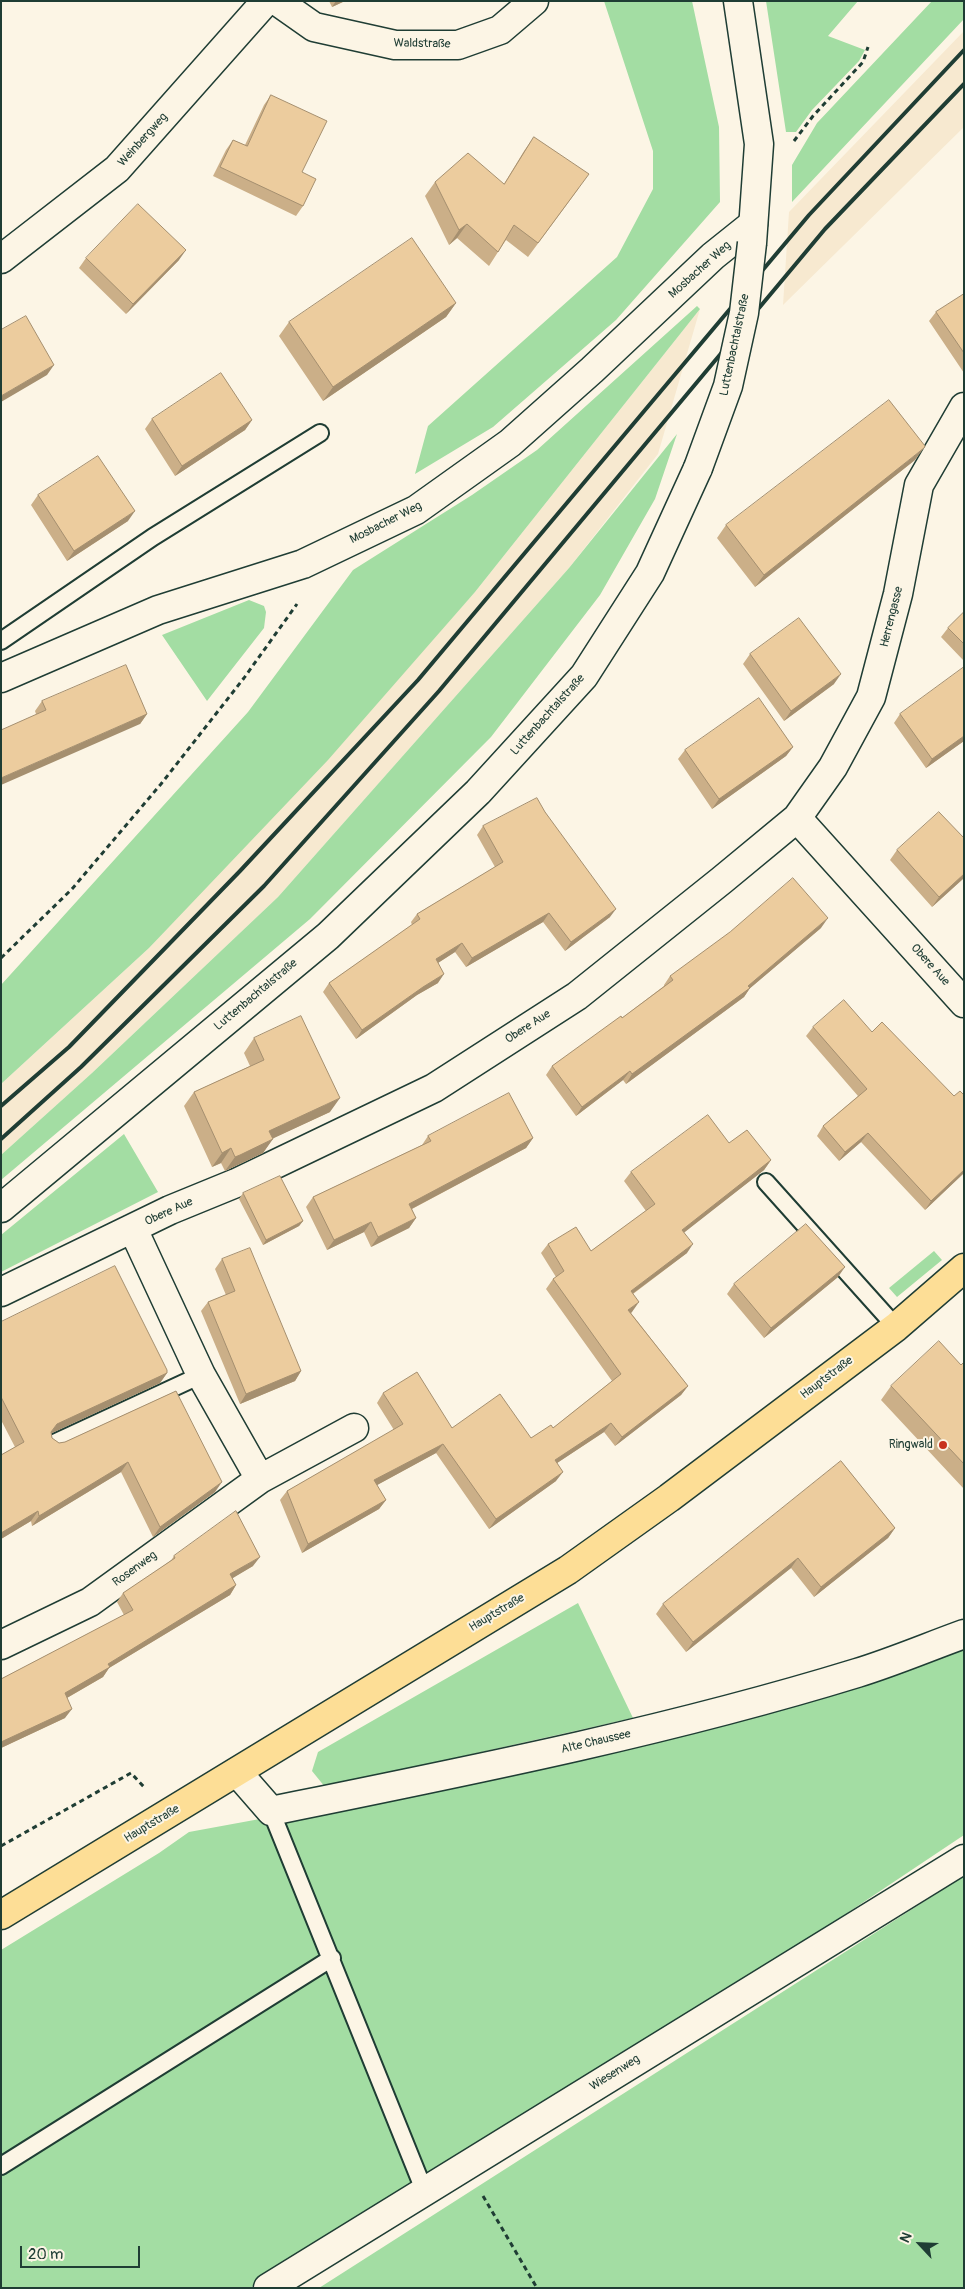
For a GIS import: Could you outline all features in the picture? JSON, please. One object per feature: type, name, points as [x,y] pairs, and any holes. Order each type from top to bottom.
[{"type":"main road","name":"Hauptstraße","points":[[1,1915],[568,1570],[668,1498],[896,1327],[964,1268]]},
{"type":"street","name":"Weinbergweg","points":[[1,259],[117,169],[266,1]]},
{"type":"street","name":"Waldstraße","points":[[277,1],[314,27],[395,45],[458,45],[500,30],[534,1]]},
{"type":"street","name":"Luttenbachtalstraße","points":[[1,1208],[328,936],[478,792],[584,676],[650,573],[698,468],[728,386],[744,313],[753,234],[759,144],[738,1]]},
{"type":"street","name":"Mosbacher Weg","points":[[1,678],[158,610],[303,564],[416,510],[510,443],[592,370],[713,256],[753,234]]},
{"type":"street","name":"Herrengasse","points":[[797,818],[833,767],[871,698],[898,594],[919,485],[964,407]]},
{"type":"street","name":"Obere Aue","points":[[1,1292],[170,1210],[236,1184],[434,1088],[576,996],[797,818],[964,1002]]},
{"type":"street","points":[[133,1229],[201,1375],[260,1479]]},
{"type":"street","name":"Rosenweg","points":[[1,1645],[90,1602],[260,1479],[354,1428]]},
{"type":"street","name":"Alte Chaussee","points":[[271,1811],[495,1766],[706,1716],[859,1672],[964,1634]]},
{"type":"street","points":[[237,1772],[271,1811]]},
{"type":"street","name":"Wiesenweg","points":[[268,2288],[424,2190],[964,1859]]},
{"type":"lane","points":[[1,641],[153,537],[320,433]]},
{"type":"lane","points":[[766,1182],[896,1327]]},
{"type":"lane","points":[[54,1443],[201,1375]]},
{"type":"lane","points":[[271,1811],[332,1958],[424,2190]]},
{"type":"lane","points":[[1,2166],[332,1958]]},
{"type":"path","points":[[759,144],[792,143],[813,116],[863,62],[868,47]]},
{"type":"path","points":[[1,958],[72,889],[161,784],[244,678],[297,604],[303,564]]},
{"type":"path","points":[[1,1846],[130,1773],[146,1789]]},
{"type":"path","points":[[465,2165],[537,2288]]},
{"type":"shaded area","points":[[964,31],[964,127],[783,305],[789,212]]},
{"type":"shaded area","points":[[700,309],[658,454],[569,568],[278,897],[92,1073],[1,1155],[1,1084],[149,948],[475,592]]},
{"type":"green space","points":[[604,1],[692,1],[719,127],[720,202],[616,320],[493,427],[415,474],[428,426],[617,257],[653,189],[653,151]]},
{"type":"green space","points":[[766,1],[858,1],[828,36],[865,50],[859,61],[812,110],[796,132],[786,132]]},
{"type":"green space","points":[[932,1],[964,1],[964,19],[792,202],[792,165],[817,123]]},
{"type":"green space","points":[[697,306],[700,309],[475,592],[328,760],[149,948],[1,1084],[1,985],[248,712],[353,570],[472,495],[537,450]]},
{"type":"green space","points":[[677,434],[655,499],[600,595],[491,737],[310,919],[1,1180],[1,1155],[92,1073],[278,897],[569,568]]},
{"type":"green space","points":[[249,600],[264,606],[266,612],[264,628],[207,701],[162,635]]},
{"type":"green space","points":[[124,1134],[158,1192],[1,1272],[1,1235]]},
{"type":"green space","points":[[934,1251],[942,1260],[897,1297],[889,1288]]},
{"type":"green space","points":[[578,1603],[633,1718],[325,1787],[312,1771],[318,1752]]},
{"type":"green space","points":[[964,1648],[964,1835],[708,2006],[250,2288],[1,2288],[1,1950],[159,1853],[189,1832],[532,1769]]},
{"type":"green space","points":[[964,1876],[964,2288],[319,2288]]},
{"type":"building","points":[[271,95],[327,121],[302,172],[316,179],[303,206],[220,167],[233,140],[247,146]]},
{"type":"building","points":[[534,137],[589,174],[538,243],[514,225],[498,252],[467,224],[459,230],[435,182],[468,153],[504,184]]},
{"type":"building","points":[[138,204],[186,250],[133,304],[86,258]]},
{"type":"building","points":[[412,238],[456,303],[333,387],[289,322]]},
{"type":"building","points":[[964,294],[964,353],[936,312]]},
{"type":"building","points":[[26,316],[54,365],[1,396],[1,330]]},
{"type":"building","points":[[221,373],[252,420],[182,466],[152,419]]},
{"type":"building","points":[[889,400],[925,446],[924,448],[764,575],[726,525]]},
{"type":"building","points":[[98,456],[135,511],[74,551],[38,495]]},
{"type":"building","points":[[964,612],[964,644],[948,628]]},
{"type":"building","points":[[799,618],[841,674],[791,711],[750,654]]},
{"type":"building","points":[[126,665],[147,714],[1,778],[1,730],[46,710],[42,701]]},
{"type":"building","points":[[964,667],[964,736],[932,759],[900,714]]},
{"type":"building","points":[[759,698],[793,747],[719,799],[685,750]]},
{"type":"building","points":[[537,798],[545,812],[616,909],[571,942],[549,913],[472,958],[462,943],[436,959],[444,974],[362,1030],[329,983],[420,919],[417,914],[503,862],[483,826]]},
{"type":"building","points":[[939,812],[964,838],[964,874],[939,897],[897,850]]},
{"type":"building","points":[[793,878],[828,918],[748,986],[750,988],[632,1074],[630,1071],[582,1107],[552,1066],[673,980],[670,976],[730,932]]},
{"type":"building","points":[[844,1000],[872,1032],[882,1022],[954,1096],[960,1091],[964,1095],[964,1170],[931,1201],[868,1133],[845,1152],[823,1126],[867,1089],[813,1027]]},
{"type":"building","points":[[301,1016],[340,1098],[269,1131],[273,1139],[240,1155],[235,1157],[231,1148],[222,1153],[194,1092],[264,1060],[254,1038]]},
{"type":"building","points":[[509,1093],[533,1138],[409,1204],[416,1218],[378,1237],[371,1222],[334,1240],[313,1197],[431,1141],[428,1136]]},
{"type":"building","points":[[708,1115],[729,1143],[747,1130],[771,1160],[682,1230],[693,1244],[631,1291],[639,1302],[628,1310],[688,1386],[622,1437],[611,1423],[555,1460],[563,1472],[496,1519],[443,1444],[374,1480],[386,1500],[308,1544],[287,1491],[403,1424],[383,1393],[417,1372],[452,1428],[500,1394],[531,1438],[551,1425],[553,1428],[621,1374],[553,1279],[564,1271],[548,1244],[576,1227],[591,1251],[655,1204],[631,1172]]},
{"type":"building","points":[[280,1176],[303,1221],[266,1240],[243,1193]]},
{"type":"building","points":[[806,1224],[845,1267],[771,1328],[734,1284]]},
{"type":"building","points":[[250,1248],[301,1371],[246,1394],[208,1302],[235,1291],[222,1259]]},
{"type":"building","points":[[115,1266],[167,1373],[57,1424],[51,1432],[52,1438],[59,1443],[65,1442],[176,1391],[222,1482],[160,1527],[128,1462],[39,1516],[38,1511],[1,1533],[1,1455],[24,1442],[1,1397],[1,1322]]},
{"type":"building","name":"Ringwald","points":[[939,1341],[961,1365],[964,1362],[964,1464],[891,1386]]},
{"type":"building","points":[[841,1461],[895,1528],[821,1587],[798,1558],[693,1642],[663,1604]]},
{"type":"building","points":[[236,1511],[260,1557],[230,1574],[236,1585],[108,1664],[110,1667],[65,1693],[72,1709],[1,1742],[1,1679],[133,1610],[123,1593],[175,1558],[174,1556]]},
{"type":"railway","points":[[1,1106],[69,1047],[240,871],[418,680],[809,215],[964,50]]},
{"type":"railway","points":[[1,1139],[81,1067],[264,886],[439,691],[825,229],[964,84]]},
{"type":"place","name":"Ringwald","points":[[943,1445]]}]
